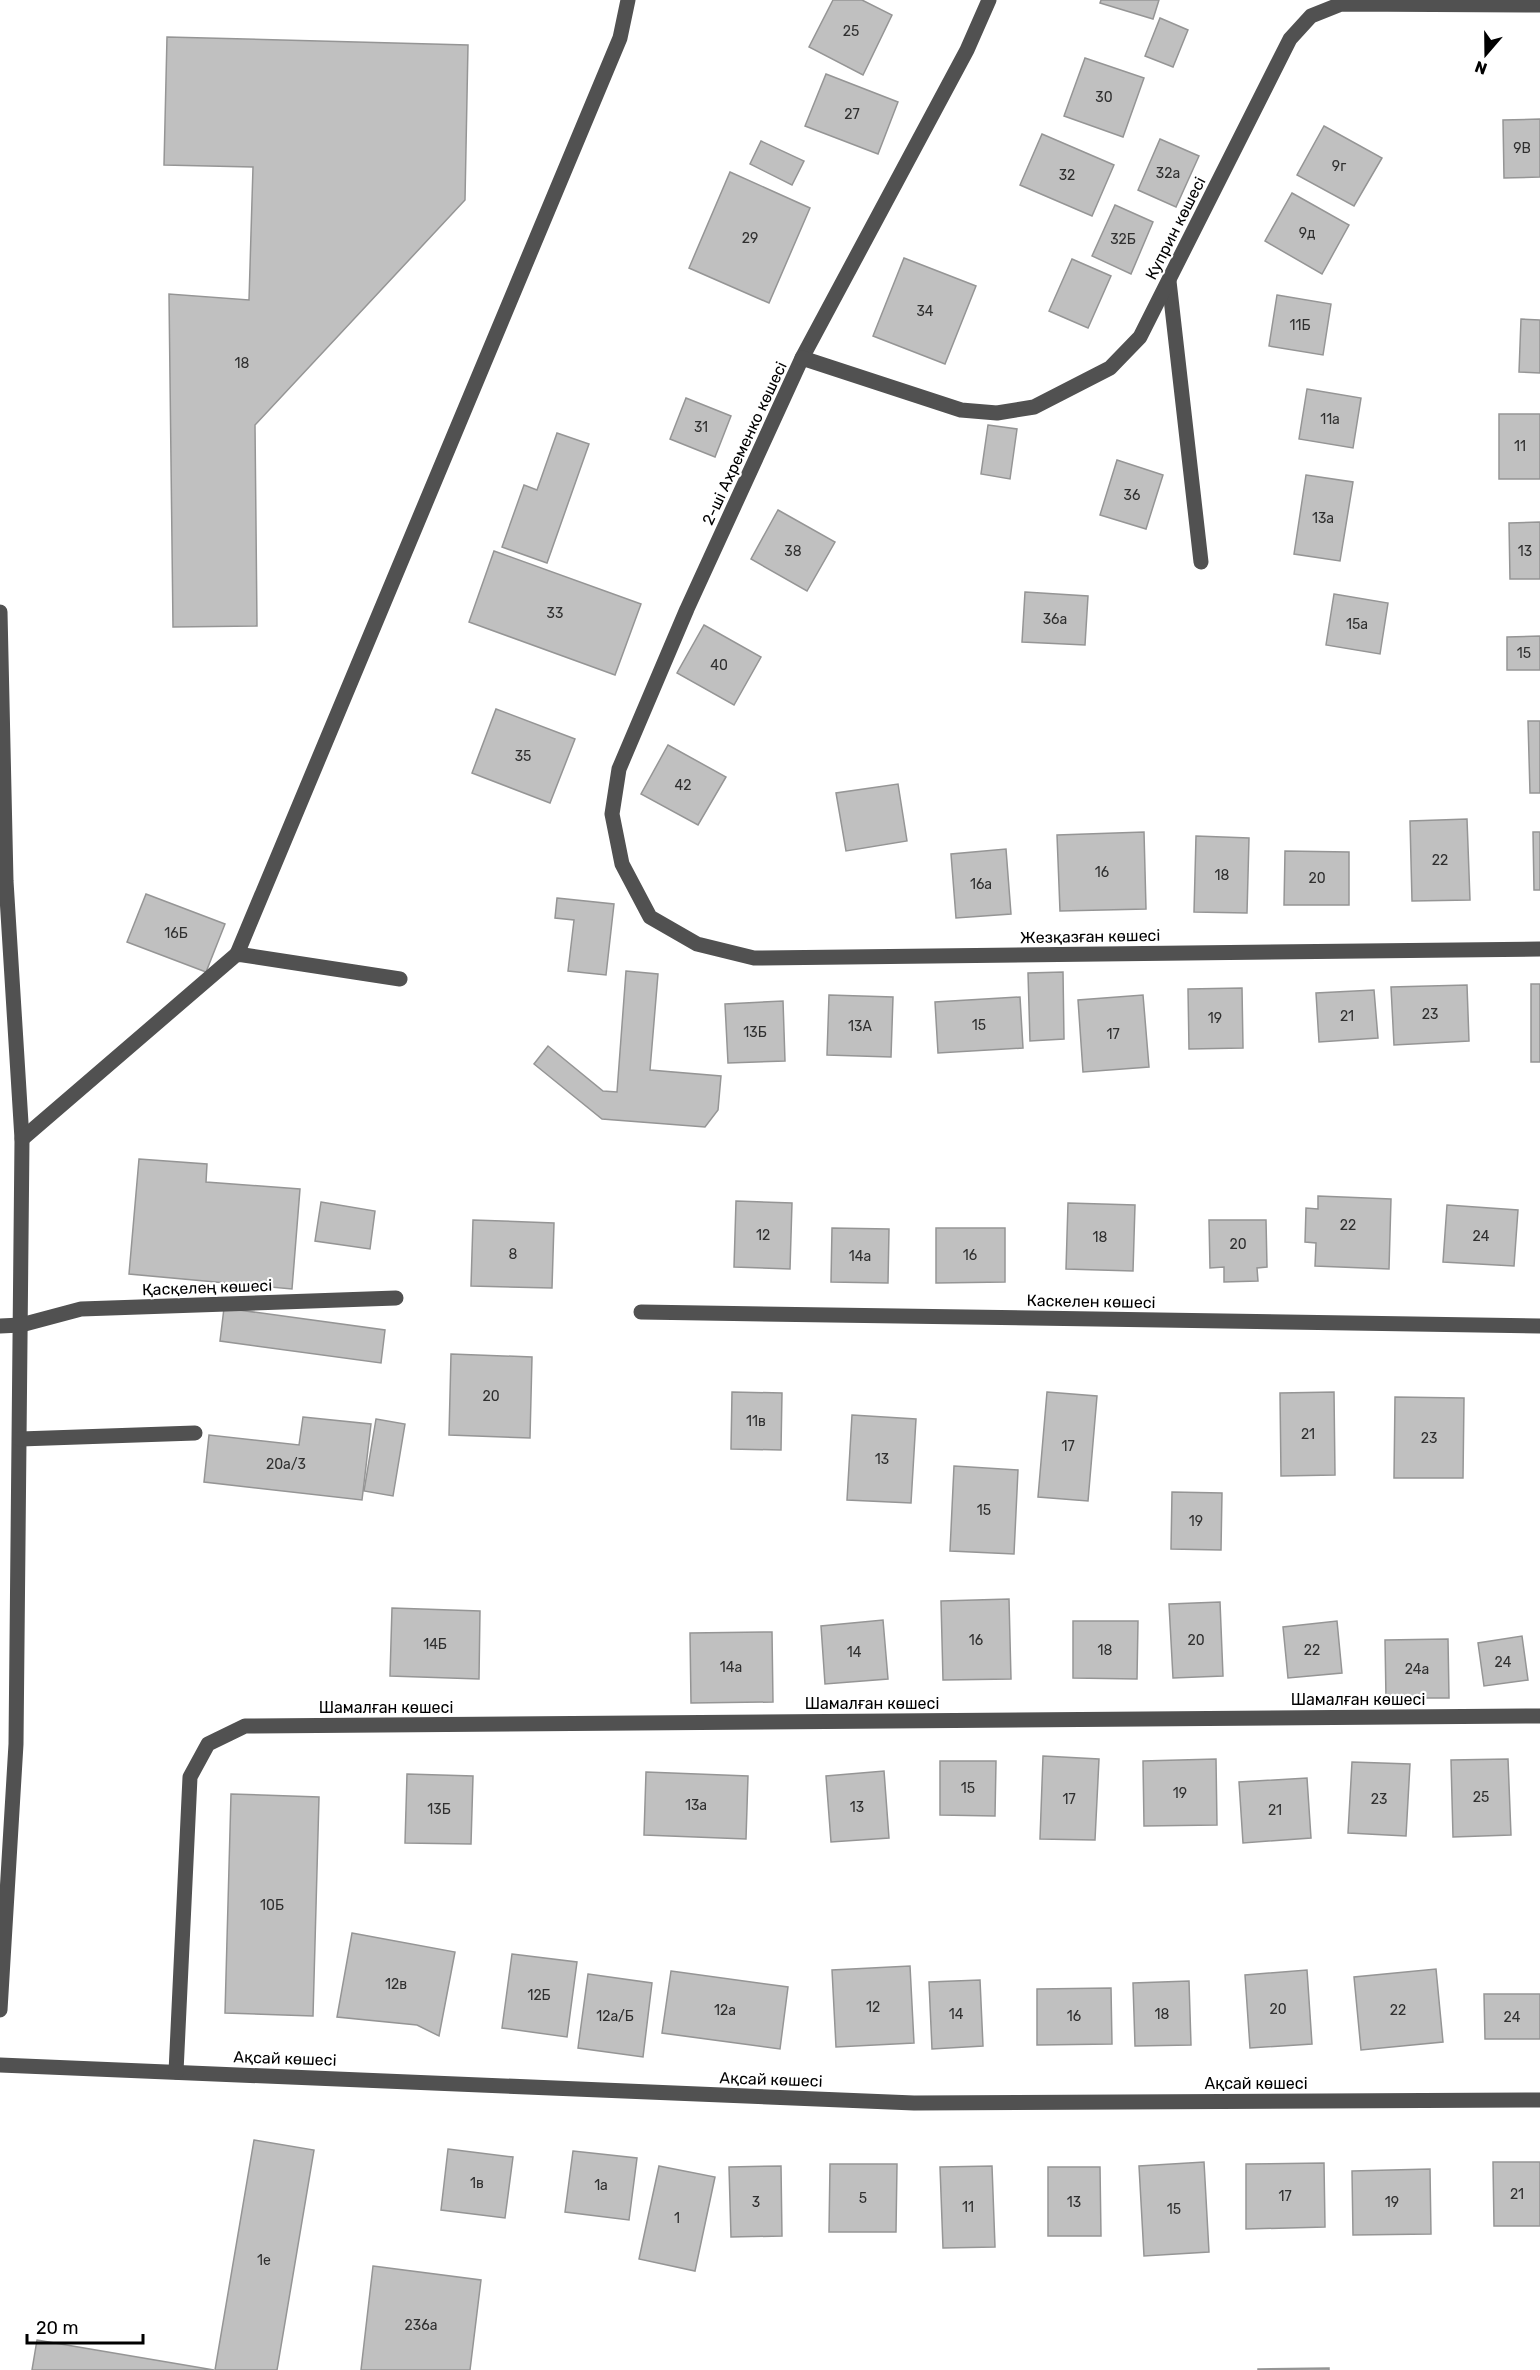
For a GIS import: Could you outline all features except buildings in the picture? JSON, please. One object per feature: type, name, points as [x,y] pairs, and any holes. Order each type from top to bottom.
[{"type":"street","points":[[22,1139],[237,954],[616,49],[628,0]]},
{"type":"street","name":"2-ші Ахременко көшесі","points":[[650,917],[622,864],[612,814],[619,769],[687,609],[802,358],[967,50],[989,0]]},
{"type":"street","name":"Куприн көшесі","points":[[802,358],[961,410],[997,413],[1034,407],[1110,368],[1140,337],[1290,39],[1311,16],[1341,4],[1540,5]]},
{"type":"street","points":[[1168,281],[1201,562]]},
{"type":"street","points":[[0,612],[3,881],[22,1139],[16,1744],[0,2010]]},
{"type":"street","name":"Жезқазған көшесі","points":[[650,917],[697,944],[754,958],[1540,949]]},
{"type":"street","points":[[237,954],[400,979]]},
{"type":"street","name":"Қасқелең көшесі","points":[[21,1324],[81,1309],[396,1298]]},
{"type":"street","name":"Каскелен көшесі","points":[[642,1312],[1540,1326]]},
{"type":"street","points":[[0,1326],[21,1324]]},
{"type":"street","points":[[20,1439],[195,1433]]},
{"type":"street","name":"Шамалған көшесі","points":[[176,2072],[190,1777],[208,1744],[244,1726],[1540,1716]]},
{"type":"street","points":[[0,1744],[16,1744]]},
{"type":"street","name":"Ақсай көшесі","points":[[0,2065],[914,2103],[1540,2100]]}]
